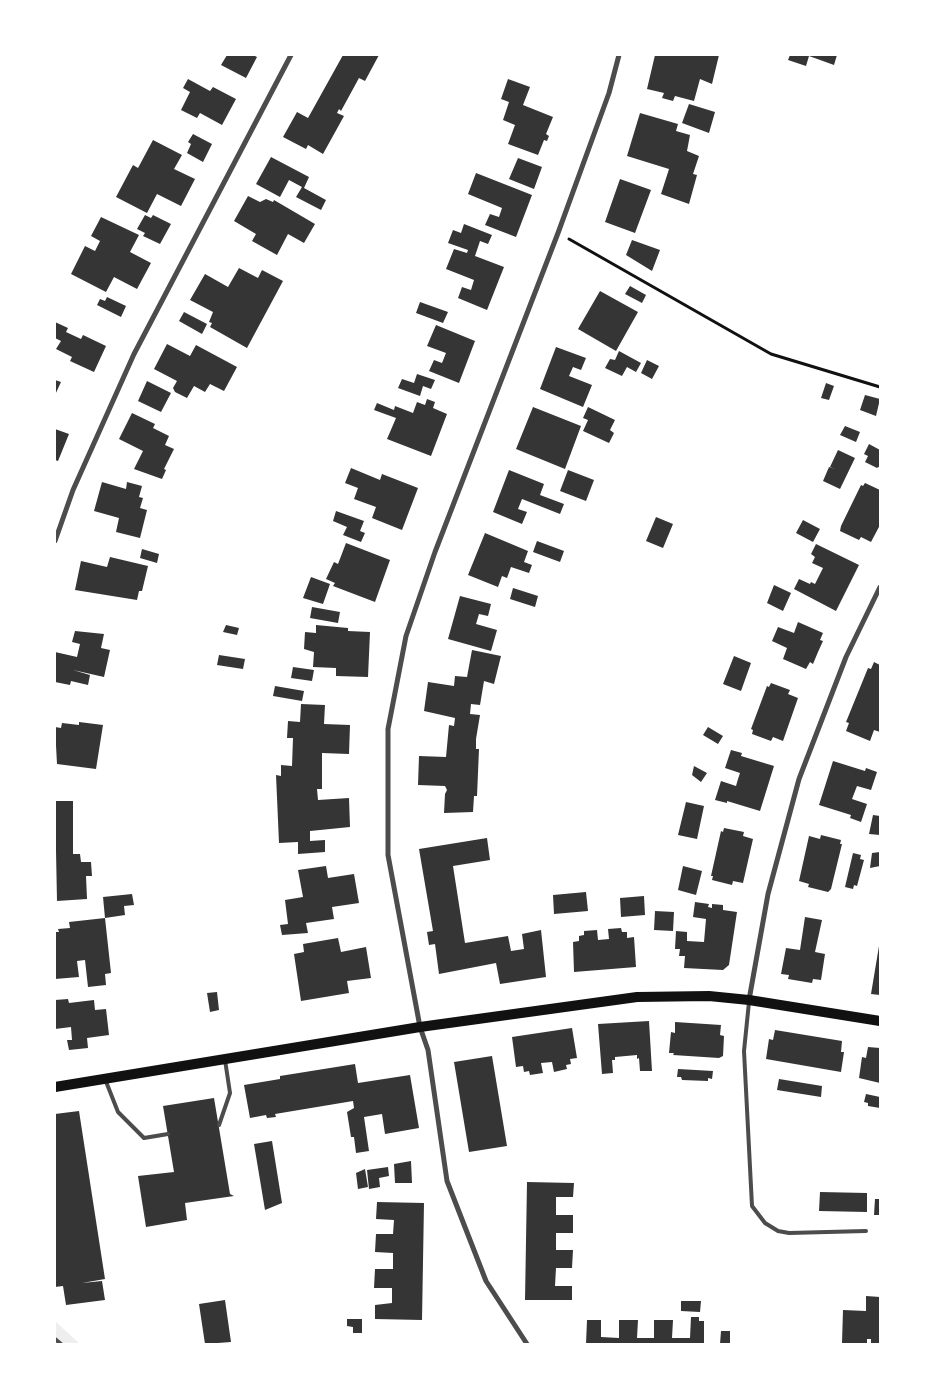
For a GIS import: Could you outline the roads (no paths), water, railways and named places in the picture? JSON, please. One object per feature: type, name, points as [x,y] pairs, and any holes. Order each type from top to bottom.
[{"type":"main road","points":[[55,1087],[420,1027],[637,996],[709,996],[749,1000],[880,1021]]},
{"type":"street","points":[[55,541],[73,490],[134,354],[291,55]]},
{"type":"street","points":[[527,1344],[486,1281],[447,1181],[428,1050],[420,1027],[388,855],[388,729],[406,636],[431,561],[558,233],[609,93],[619,55]]},
{"type":"street","points":[[749,1000],[768,894],[799,778],[846,657],[880,587]]},
{"type":"lane","points":[[749,1000],[744,1051],[752,1206],[765,1223],[778,1231],[789,1233],[866,1230]]},
{"type":"lane","points":[[219,1125],[230,1093],[225,1059]]},
{"type":"lane","points":[[105,1079],[118,1112],[144,1138],[168,1134]]},
{"type":"lane","points":[[55,1339],[61,1344]]}]
